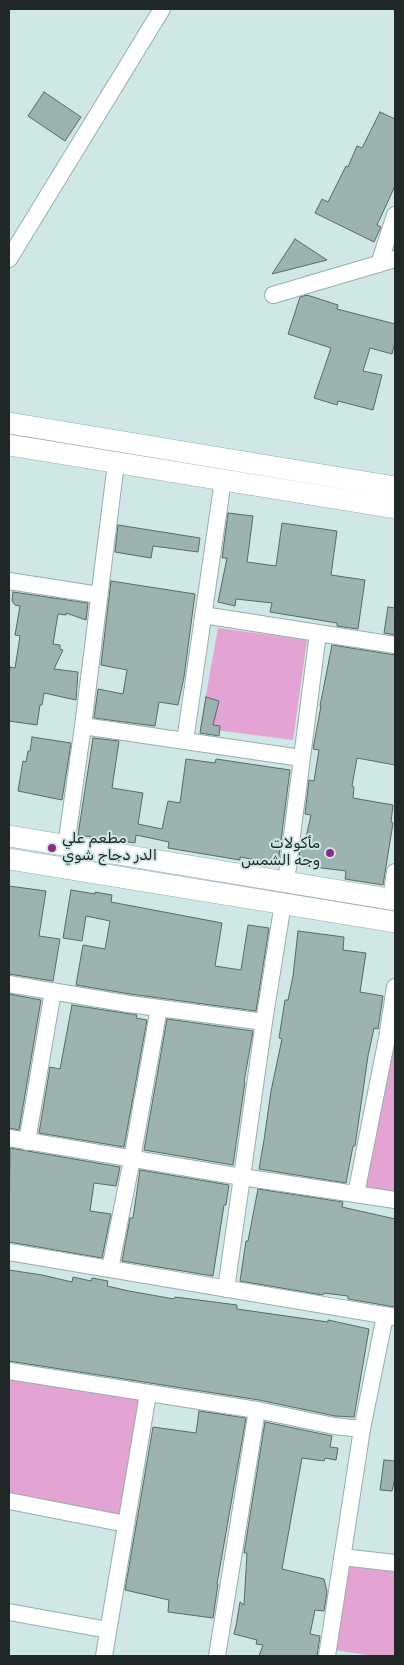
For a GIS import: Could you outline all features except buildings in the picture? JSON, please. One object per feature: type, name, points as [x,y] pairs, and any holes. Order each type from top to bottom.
[{"type":"street","points":[[9,259],[162,9]]},
{"type":"street","points":[[379,264],[395,215]]},
{"type":"street","points":[[273,295],[395,259]]},
{"type":"street","points":[[9,423],[395,487]]},
{"type":"street","points":[[9,445],[395,508]]},
{"type":"street","points":[[66,846],[116,463]]},
{"type":"street","points":[[185,741],[223,480]]},
{"type":"street","points":[[9,581],[99,596]]},
{"type":"street","points":[[203,615],[395,645]]},
{"type":"street","points":[[286,882],[318,633]]},
{"type":"street","points":[[83,726],[301,758]]},
{"type":"street","points":[[9,836],[393,899],[395,872]]},
{"type":"street","points":[[9,859],[395,922]]},
{"type":"street","points":[[226,1289],[264,1022],[283,904]]},
{"type":"street","points":[[9,984],[159,1008],[264,1022]]},
{"type":"street","points":[[356,1194],[391,1039],[395,987]]},
{"type":"street","points":[[27,1142],[53,991]]},
{"type":"street","points":[[110,1270],[159,1008]]},
{"type":"street","points":[[9,1138],[242,1177],[395,1200]]},
{"type":"street","points":[[9,1252],[390,1316],[362,1429],[328,1656]]},
{"type":"street","points":[[9,1371],[258,1410],[334,1426],[362,1429]]},
{"type":"street","points":[[104,1656],[148,1394]]},
{"type":"street","points":[[217,1656],[258,1410]]},
{"type":"street","points":[[9,1501],[126,1524]]},
{"type":"street","points":[[342,1557],[395,1563]]},
{"type":"street","points":[[9,1612],[108,1630]]},
{"type":"shaded area","points":[[218,628],[307,640],[293,740],[200,728]]},
{"type":"shaded area","points":[[387,1046],[395,1047],[395,1194],[363,1189]]},
{"type":"shaded area","points":[[9,1375],[144,1395],[123,1519],[9,1496]]},
{"type":"shaded area","points":[[348,1566],[395,1571],[395,1656],[374,1656],[335,1650]]},
{"type":"place","name":"مطعم علي الدر دجاج شوي","points":[[52,848]]},
{"type":"place","name":"مأكولات وجه الشمس","points":[[330,853]]}]
